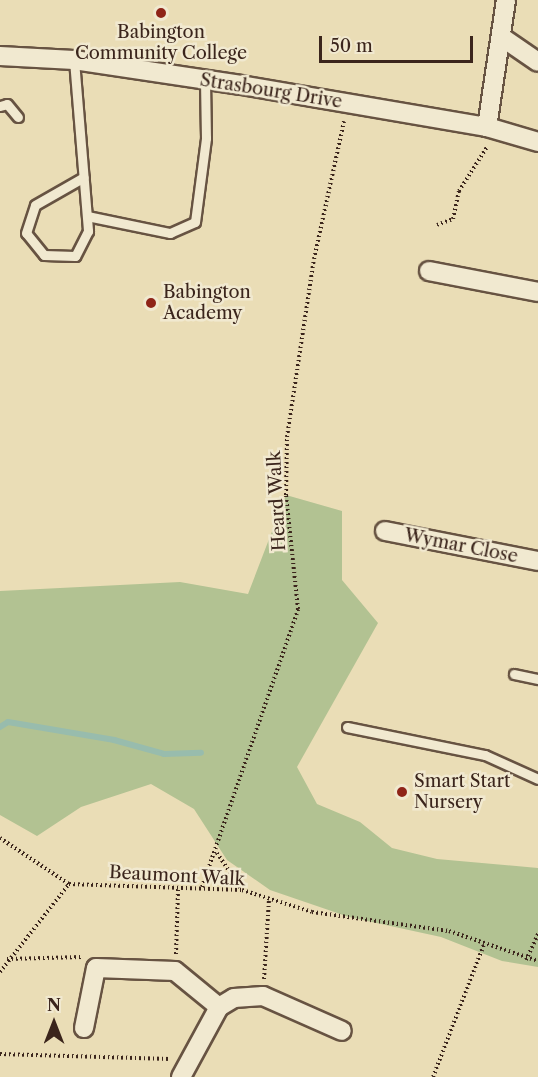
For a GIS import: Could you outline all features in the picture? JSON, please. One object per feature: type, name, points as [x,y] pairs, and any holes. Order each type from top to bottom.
[{"type":"street","points":[[492,129],[506,0]]},
{"type":"street","points":[[503,38],[538,62]]},
{"type":"street","name":"Strasbourg Drive","points":[[0,56],[75,60],[205,80],[492,129],[538,142]]},
{"type":"street","points":[[429,271],[538,292]]},
{"type":"street","name":"Wymar Close","points":[[385,531],[538,561]]},
{"type":"street","points":[[84,1029],[96,968],[175,971],[219,1007]]},
{"type":"street","points":[[181,1077],[188,1059],[219,1007],[234,998],[263,996],[342,1031]]},
{"type":"lane","points":[[75,60],[84,177],[87,216],[88,231],[75,256],[44,255],[26,234],[35,205],[84,177]]},
{"type":"lane","points":[[87,216],[159,232],[195,222],[206,138],[205,80]]},
{"type":"lane","points":[[0,106],[7,104],[18,117]]},
{"type":"lane","points":[[514,674],[538,679]]},
{"type":"lane","points":[[347,727],[484,755],[538,778]]},
{"type":"path","name":"Heard Walk","points":[[202,887],[216,852],[298,609],[286,495],[288,437],[315,259],[348,103]]},
{"type":"path","points":[[437,225],[453,219],[459,191],[492,129]]},
{"type":"path","points":[[0,839],[69,884],[7,958],[0,972]]},
{"type":"path","points":[[216,852],[242,890]]},
{"type":"path","name":"Beaumont Walk","points":[[69,884],[242,890],[312,912],[449,931],[526,960],[538,962]]},
{"type":"path","points":[[175,971],[178,889]]},
{"type":"path","points":[[263,996],[269,899]]},
{"type":"path","points":[[526,960],[538,934]]},
{"type":"path","points":[[433,1077],[484,944]]},
{"type":"path","points":[[7,958],[86,957],[96,968]]},
{"type":"path","points":[[0,1054],[188,1059]]},
{"type":"green space","points":[[286,495],[342,511],[342,580],[378,623],[297,767],[317,804],[360,822],[392,848],[437,859],[538,868],[538,967],[502,961],[441,937],[349,917],[270,890],[227,860],[194,809],[151,784],[81,807],[37,836],[0,815],[0,591],[180,582],[248,594]]},
{"type":"waterway","points":[[0,727],[8,722],[114,740],[164,754],[201,753]]},
{"type":"place","name":"Babington Community College","points":[[161,13]]},
{"type":"place","name":"Babington Academy","points":[[151,303]]},
{"type":"place","name":"Smart Start Nursery","points":[[402,792]]}]
